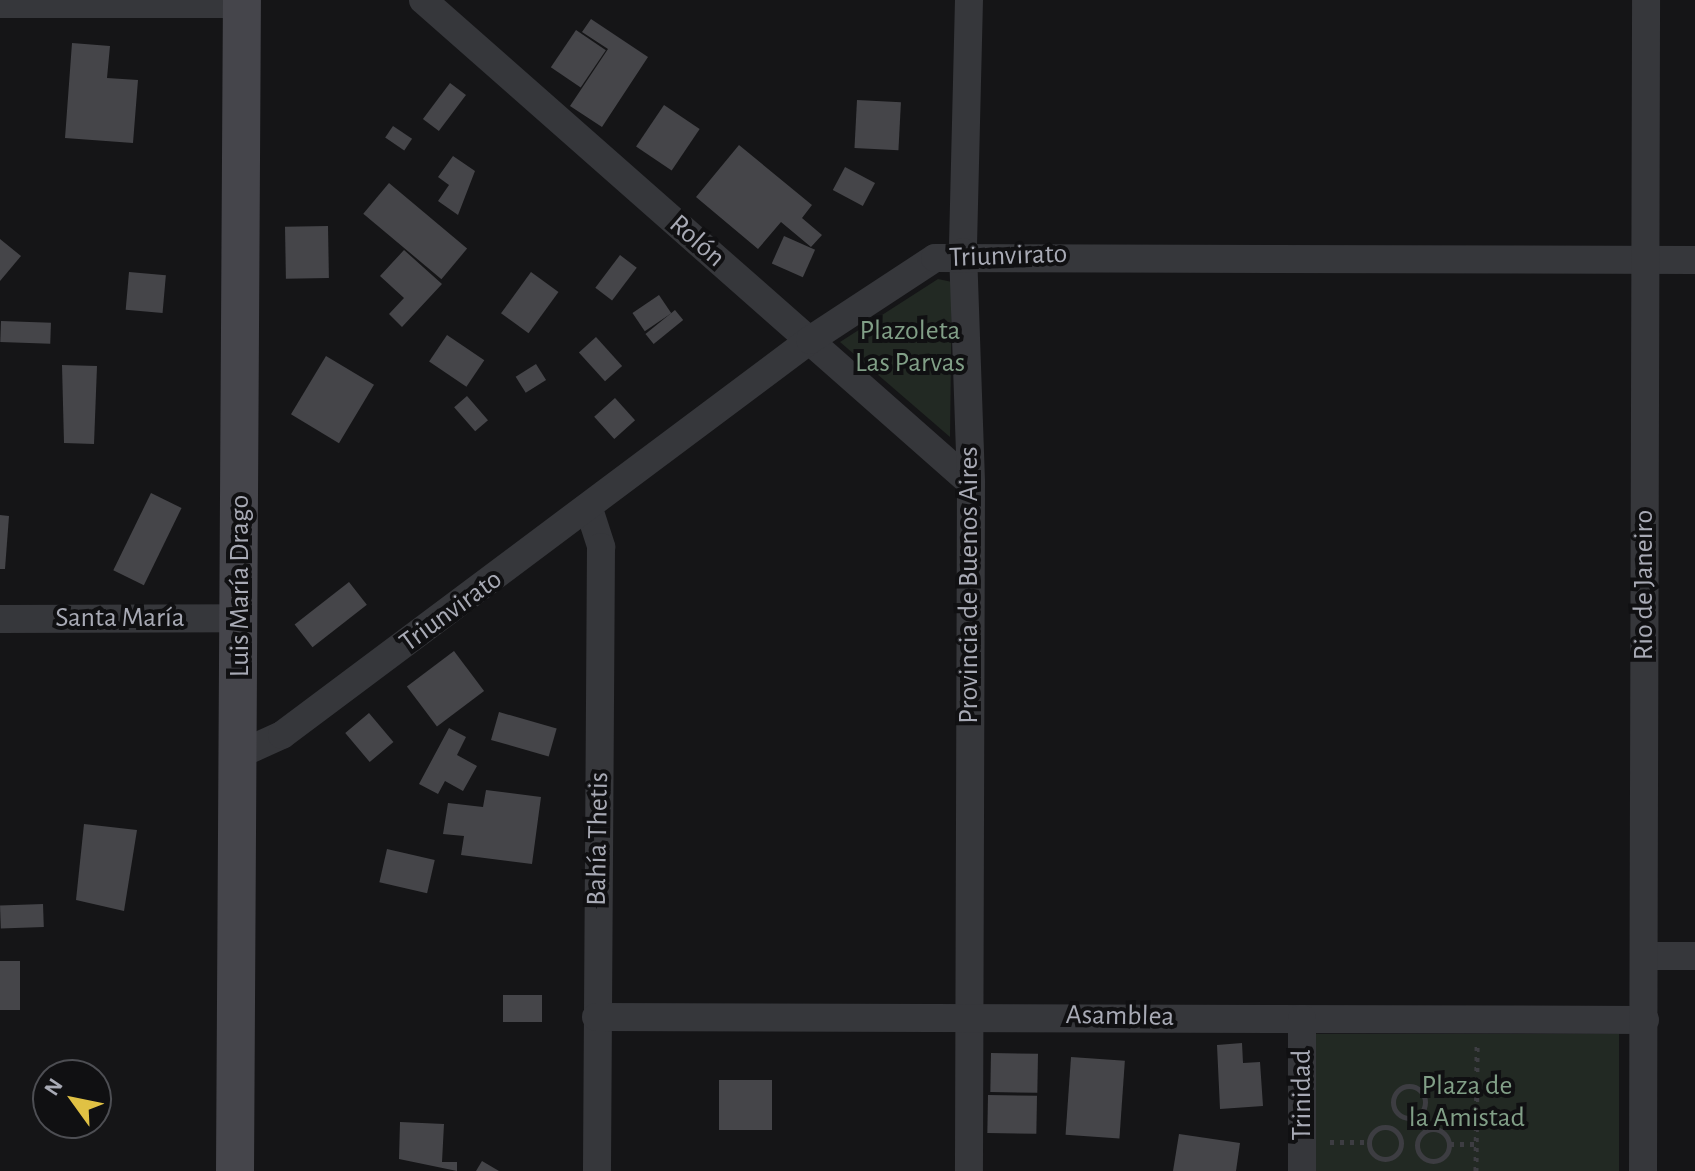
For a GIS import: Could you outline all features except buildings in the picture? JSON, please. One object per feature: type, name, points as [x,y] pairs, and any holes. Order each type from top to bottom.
[{"type":"main road","name":"Luis María Drago","points":[[235,1171],[240,754],[242,2]]},
{"type":"street","name":"Rolón","points":[[423,0],[971,483]]},
{"type":"street","name":"Provincia de Buenos Aires","points":[[969,0],[963,252],[971,483],[969,1171]]},
{"type":"street","name":"Rio de Janeiro","points":[[1643,1171],[1646,956],[1642,261],[1646,0]]},
{"type":"street","points":[[0,4],[242,2]]},
{"type":"street","name":"Triunvirato","points":[[240,754],[282,735],[589,509],[810,340],[935,258],[963,252],[1695,260]]},
{"type":"street","name":"Bahía Thetis","points":[[589,509],[601,547],[597,1171]]},
{"type":"street","name":"Santa María","points":[[0,619],[240,618]]},
{"type":"street","points":[[1646,956],[1695,956]]},
{"type":"street","name":"Asamblea","points":[[596,1017],[968,1015],[1645,1020]]},
{"type":"street","name":"Trinidad","points":[[1302,1019],[1302,1171]]},
{"type":"path","points":[[1476,1171],[1477,1019]]},
{"type":"path","points":[[1401,1117],[1393,1101],[1407,1086],[1425,1097],[1418,1116],[1426,1130]]},
{"type":"path","points":[[1401,1117],[1418,1116]]},
{"type":"path","points":[[1394,1129],[1401,1117]]},
{"type":"path","points":[[1369,1142],[1378,1128],[1394,1129]]},
{"type":"path","points":[[1394,1129],[1402,1144]]},
{"type":"path","points":[[1426,1130],[1442,1130],[1450,1144]]},
{"type":"path","points":[[1417,1144],[1426,1130]]},
{"type":"path","points":[[1302,1141],[1369,1142],[1384,1160],[1402,1144],[1417,1144],[1433,1161],[1450,1144],[1476,1144]]},
{"type":"green space","name":"Plazoleta Las Parvas","points":[[938,279],[952,282],[950,437],[840,342]]},
{"type":"green space","name":"Plaza de la Amistad","points":[[1316,1034],[1619,1034],[1619,1171],[1316,1171]]}]
